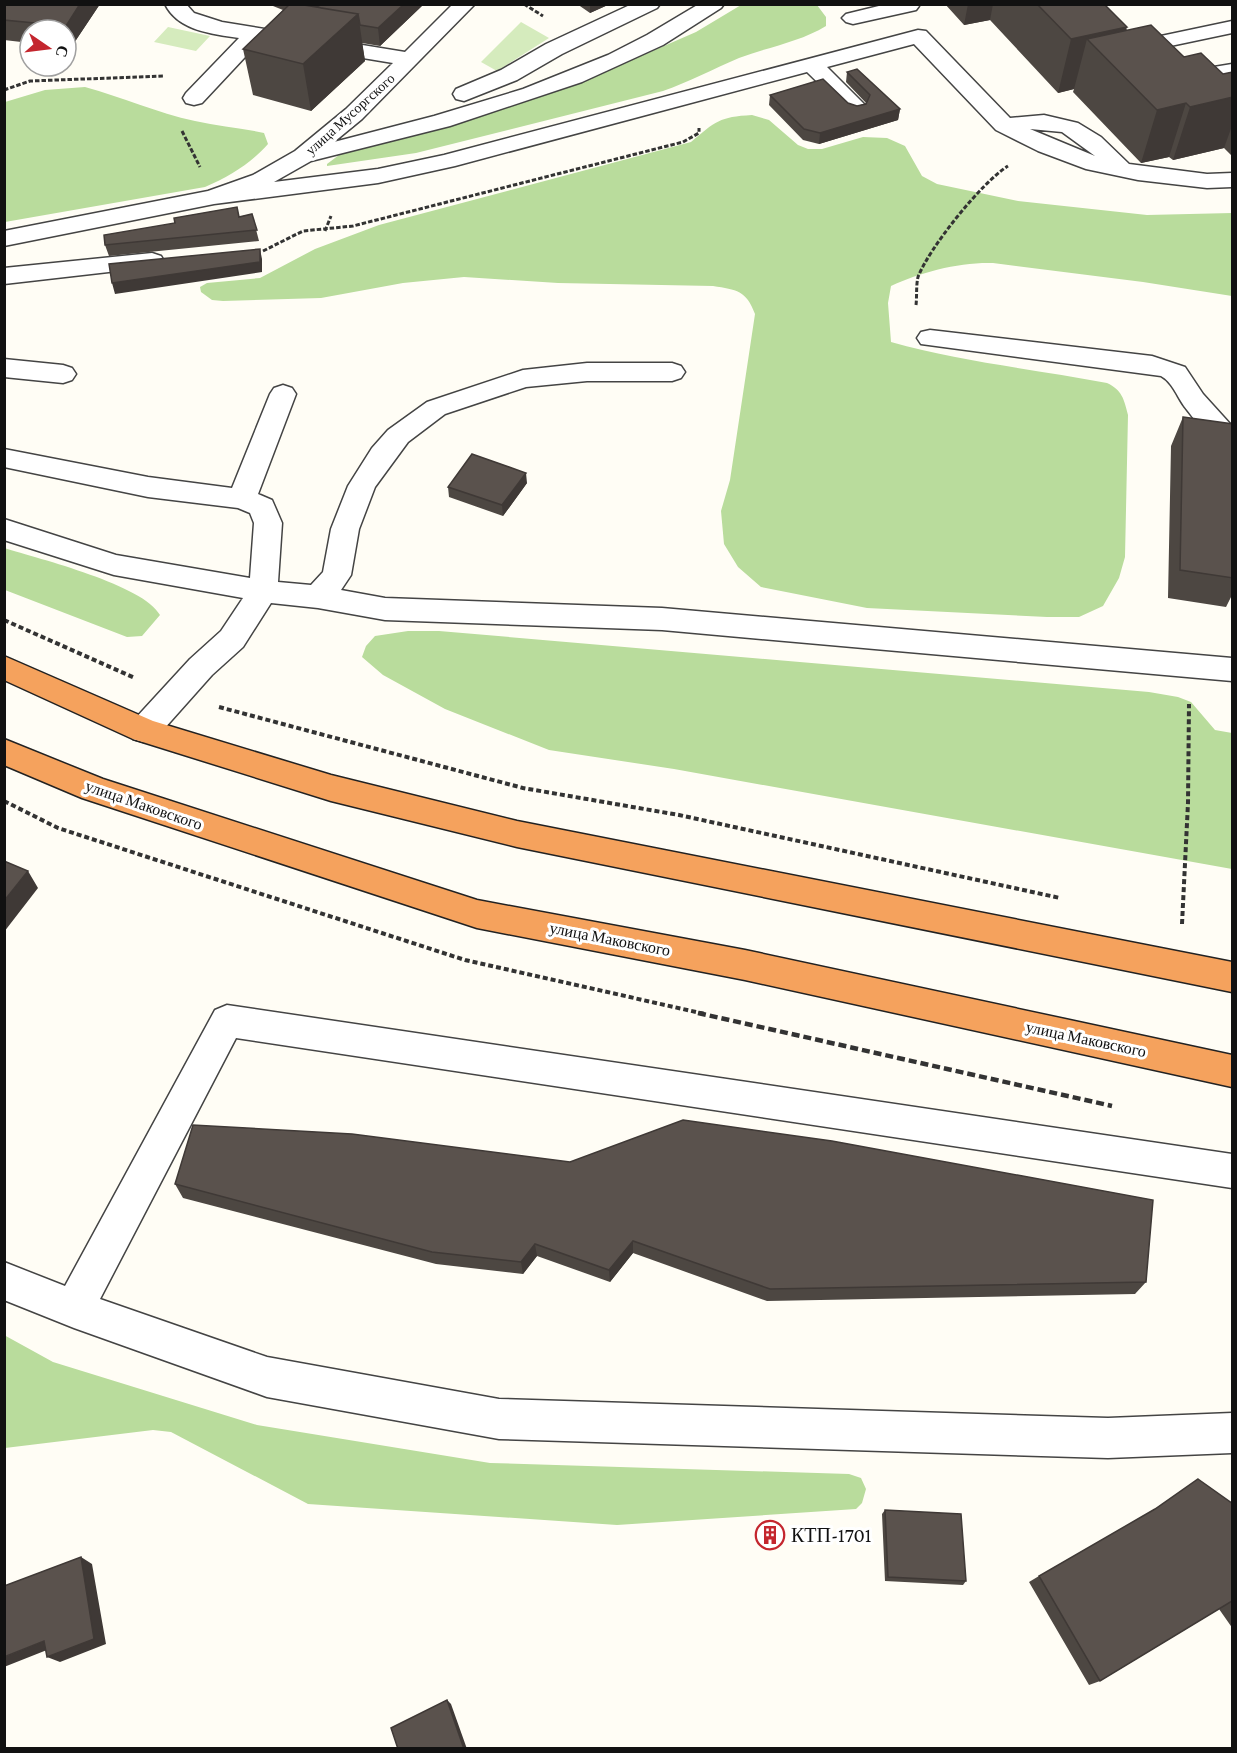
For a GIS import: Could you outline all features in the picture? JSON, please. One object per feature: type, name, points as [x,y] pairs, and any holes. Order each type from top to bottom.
[{"type":"highway","points":[[4,667],[144,730],[331,788],[517,834],[1233,977]]},
{"type":"highway","name":"улица Маковского","points":[[4,751],[93,789],[477,914],[745,965],[1233,1071]]},
{"type":"street","points":[[175,4],[182,17],[193,22],[410,59]]},
{"type":"street","points":[[397,134],[412,117],[426,109],[509,75],[561,45],[650,4]]},
{"type":"street","points":[[303,156],[397,134],[536,91],[655,40],[714,4]]},
{"type":"street","points":[[853,18],[908,5],[918,36],[1004,125],[1046,146],[1094,164],[1207,181],[1233,180]]},
{"type":"street","name":"улица Мусоргского","points":[[4,239],[214,197],[261,180],[303,156],[354,114],[410,59],[467,10]]},
{"type":"street","points":[[1233,27],[1115,43],[1150,69],[1188,80],[1233,71]]},
{"type":"street","points":[[194,98],[255,34]]},
{"type":"street","points":[[214,197],[378,176],[447,161],[918,36]]},
{"type":"street","points":[[812,65],[856,107]]},
{"type":"street","points":[[1004,125],[1034,121],[1068,125],[1090,138],[1122,169]]},
{"type":"street","points":[[4,276],[169,260]]},
{"type":"street","points":[[930,338],[1170,369],[1176,373],[1194,400],[1233,443]]},
{"type":"street","points":[[4,368],[63,374]]},
{"type":"street","points":[[318,597],[337,574],[345,529],[362,486],[398,436],[436,408],[523,379],[587,372],[672,372]]},
{"type":"street","points":[[242,499],[283,394]]},
{"type":"street","points":[[4,458],[148,487],[242,499],[262,507],[268,523],[263,591],[232,639],[201,667],[144,730]]},
{"type":"street","points":[[4,529],[114,565],[384,609],[662,620],[1233,670]]},
{"type":"street","points":[[74,1309],[227,1021],[1233,1171]]},
{"type":"street","points":[[4,1281],[74,1309],[267,1377],[499,1419],[1108,1438],[1233,1432]]},
{"type":"path","points":[[524,4],[551,21]]},
{"type":"path","points":[[4,90],[30,81],[216,75]]},
{"type":"path","points":[[194,98],[182,111],[179,123],[187,146],[195,157],[214,197]]},
{"type":"path","points":[[263,250],[303,231],[353,226],[683,142],[699,133],[699,125]]},
{"type":"path","points":[[930,338],[917,325],[918,278],[940,240],[995,174],[1046,146]]},
{"type":"path","points":[[4,620],[176,696],[523,788],[680,816],[1065,899]]},
{"type":"path","points":[[1182,924],[1188,803],[1190,667]]},
{"type":"path","points":[[1171,922],[1192,926]]},
{"type":"green space","points":[[741,5],[817,5],[826,17],[826,26],[795,40],[739,58],[663,91],[416,153],[327,166],[343,152],[436,128],[572,86],[696,32]]},
{"type":"green space","points":[[521,22],[549,38],[497,71],[481,62]]},
{"type":"green space","points":[[168,27],[210,36],[196,51],[154,42]]},
{"type":"green space","points":[[85,87],[181,118],[264,133],[268,144],[239,169],[205,187],[5,222],[5,102],[45,90]]},
{"type":"green space","points":[[752,115],[769,120],[798,145],[808,149],[822,149],[863,137],[887,138],[905,146],[922,176],[937,184],[1018,201],[1147,215],[1232,213],[1232,296],[993,263],[967,264],[940,269],[891,286],[888,303],[891,342],[971,360],[1107,383],[1122,396],[1128,415],[1125,557],[1119,578],[1103,606],[1079,617],[867,608],[761,587],[738,567],[724,544],[721,511],[730,480],[755,314],[748,300],[734,290],[713,286],[558,283],[464,277],[403,283],[321,298],[223,301],[212,300],[201,292],[200,287],[207,283],[260,278],[315,249],[379,225],[691,142],[719,121]]},
{"type":"green space","points":[[4,548],[90,574],[134,593],[150,604],[160,615],[142,636],[127,637],[5,590]]},
{"type":"green space","points":[[408,631],[439,631],[1149,692],[1178,697],[1191,702],[1215,730],[1232,733],[1232,869],[674,769],[549,750],[445,709],[383,675],[362,657],[366,646],[375,636]]},
{"type":"green space","points":[[4,1335],[53,1362],[257,1425],[490,1463],[849,1474],[861,1478],[866,1489],[862,1503],[856,1509],[617,1525],[308,1504],[171,1432],[153,1430],[5,1448]]},
{"type":"building","points":[[4,4],[80,4],[71,18],[4,20]]},
{"type":"building","points":[[290,4],[358,14],[303,64],[243,49]]},
{"type":"building","points":[[311,4],[404,4],[378,28],[360,25],[358,14],[321,8]]},
{"type":"building","points":[[1037,4],[1104,4],[1127,27],[1071,39]]},
{"type":"building","points":[[1151,25],[1184,57],[1201,53],[1223,74],[1233,72],[1233,97],[1190,107],[1186,103],[1157,110],[1087,39]]},
{"type":"building","points":[[857,69],[900,109],[820,133],[804,129],[770,95],[823,79],[848,103],[857,106],[866,104],[870,95],[847,72]]},
{"type":"building","points":[[237,207],[239,217],[252,214],[257,230],[105,245],[104,235],[175,223],[174,218]]},
{"type":"building","points":[[260,249],[260,262],[112,283],[109,264]]},
{"type":"building","points":[[1183,417],[1233,424],[1233,578],[1180,570]]},
{"type":"building","points":[[472,454],[526,473],[502,505],[448,487]]},
{"type":"building","points":[[4,861],[28,871],[4,901]]},
{"type":"building","points":[[683,1120],[832,1141],[1153,1200],[1146,1282],[770,1289],[633,1241],[609,1270],[535,1244],[521,1262],[432,1252],[175,1184],[193,1125],[352,1134],[570,1162]]},
{"type":"building","points":[[1198,1479],[1233,1504],[1233,1602],[1100,1681],[1039,1576],[1155,1509]]},
{"type":"building","points":[[885,1510],[961,1514],[966,1581],[888,1577]]},
{"type":"building","points":[[81,1557],[94,1639],[47,1657],[44,1641],[4,1657],[4,1586]]},
{"type":"building","points":[[447,1700],[464,1749],[398,1749],[391,1728]]},
{"type":"place","name":"КТП-1701","points":[[770,1535]]}]
